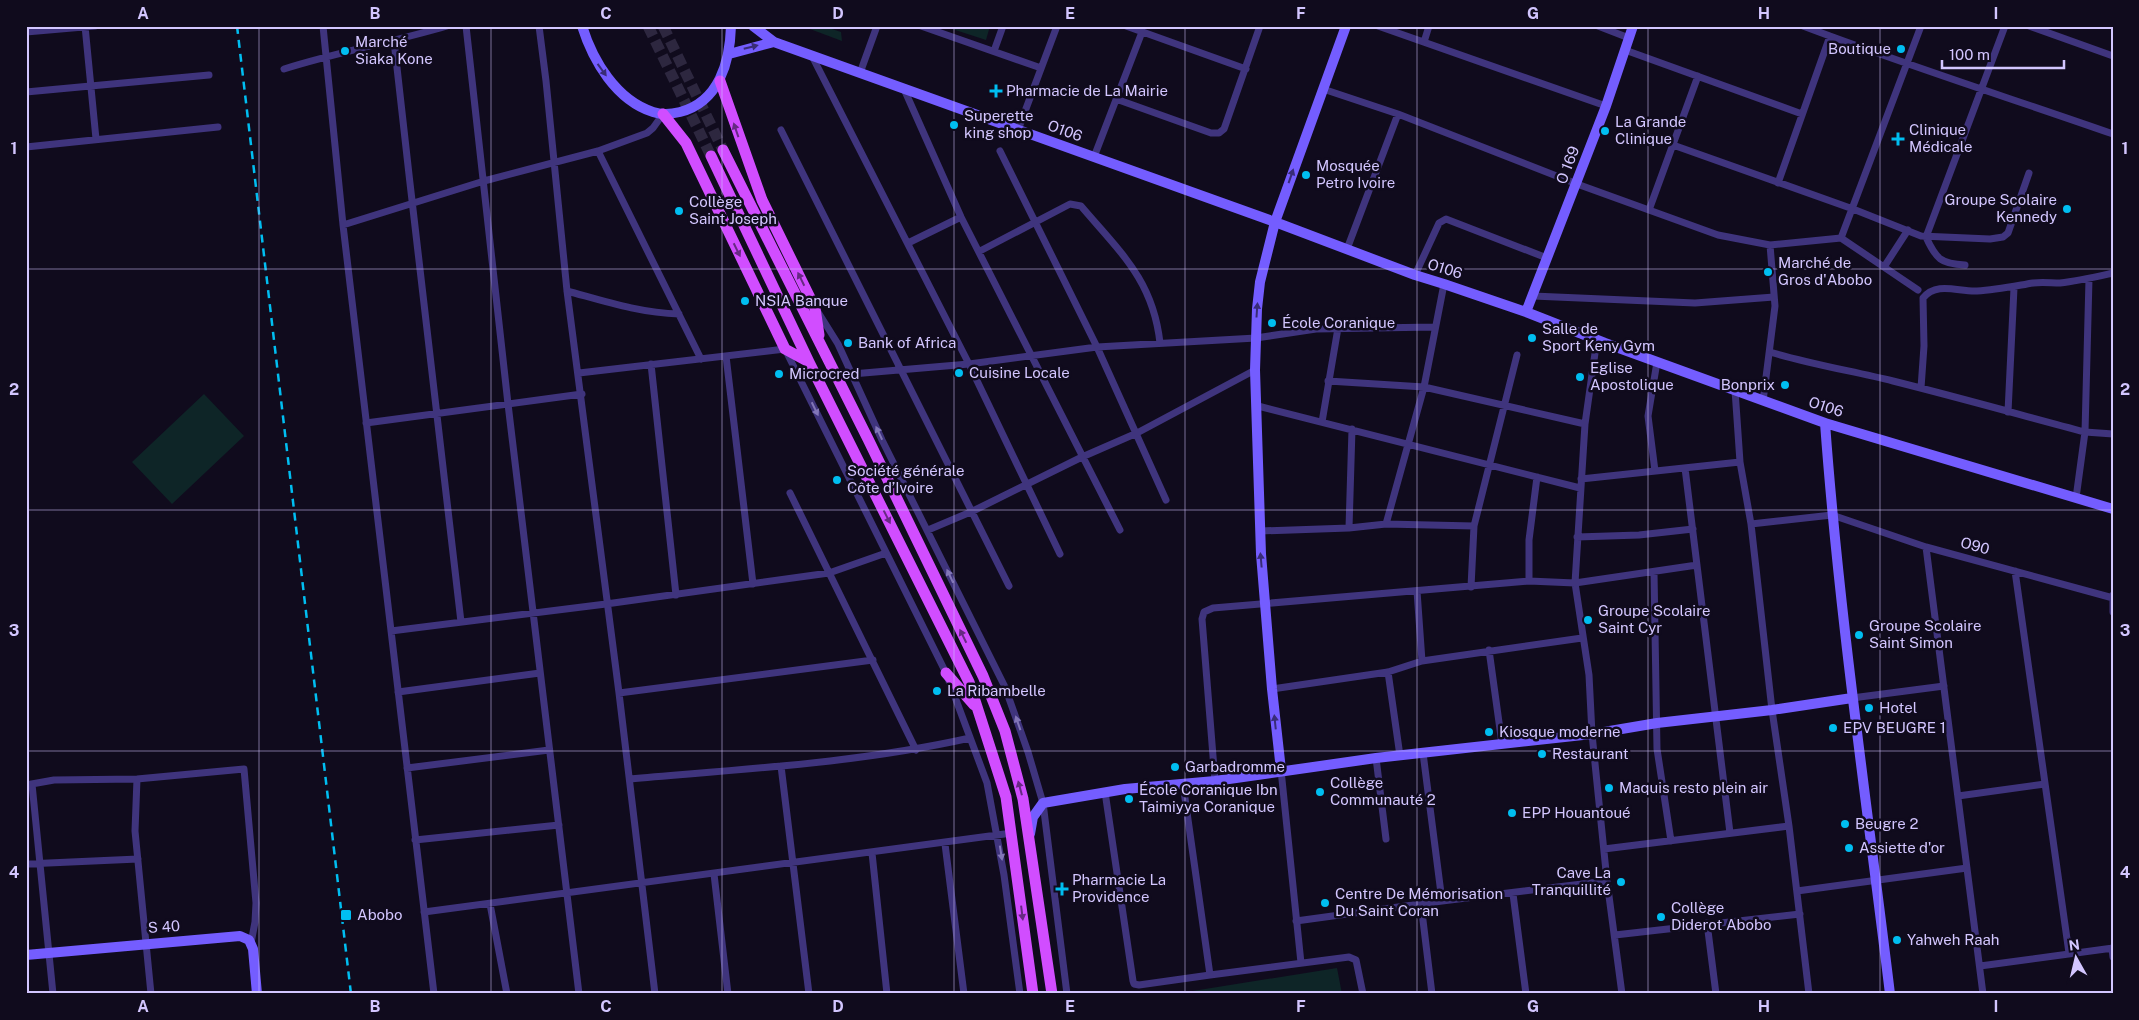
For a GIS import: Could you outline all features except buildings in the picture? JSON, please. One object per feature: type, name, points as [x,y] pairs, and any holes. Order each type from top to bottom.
[{"type":"main road","points":[[720,81],[762,200],[815,308],[819,342]]},
{"type":"main road","points":[[663,114],[686,143],[785,349],[809,362]]},
{"type":"main road","points":[[723,150],[983,676],[1005,731],[1023,799],[1052,994]]},
{"type":"main road","points":[[711,156],[809,362],[969,682],[1006,797],[1033,994]]},
{"type":"main road","points":[[946,673],[979,712]]},
{"type":"street","points":[[26,32],[95,26]]},
{"type":"street","points":[[323,26],[343,226],[415,840],[434,990],[441,994]]},
{"type":"street","points":[[284,70],[327,56],[394,41],[421,30],[447,26]]},
{"type":"street","points":[[466,26],[508,404],[566,893],[580,994]]},
{"type":"street","points":[[539,26],[567,291],[582,394],[606,604],[630,779],[655,994]]},
{"type":"street","points":[[582,26],[598,65],[613,84],[642,107],[663,114],[686,110],[709,97],[720,81],[729,54],[731,26]]},
{"type":"street","name":"O106","points":[[753,26],[774,42],[1275,222],[1415,276],[1526,312],[1763,401],[1825,423],[2113,509]]},
{"type":"street","points":[[860,73],[877,26]]},
{"type":"street","points":[[921,26],[1041,68]]},
{"type":"street","points":[[994,51],[1003,26]]},
{"type":"street","points":[[1018,130],[1057,26]]},
{"type":"street","points":[[1126,26],[1246,69]]},
{"type":"street","points":[[1116,99],[1211,133],[1219,133],[1224,129],[1260,26]]},
{"type":"street","points":[[1301,963],[1272,689],[1260,531],[1258,406],[1255,370],[1258,294],[1275,222],[1346,26]]},
{"type":"street","points":[[1378,26],[1606,106]]},
{"type":"street","points":[[1424,42],[1429,26]]},
{"type":"street","points":[[1598,26],[1629,38]]},
{"type":"street","name":"O 169","points":[[1526,312],[1606,106],[1632,26]]},
{"type":"street","points":[[1803,26],[1907,65],[1983,88],[2113,134]]},
{"type":"street","points":[[1842,238],[1921,26]]},
{"type":"street","points":[[1965,265],[1943,262],[1934,253],[1926,237],[2005,26]]},
{"type":"street","points":[[2030,26],[2113,56]]},
{"type":"street","points":[[85,27],[96,139]]},
{"type":"street","points":[[1094,157],[1142,32]]},
{"type":"street","points":[[1778,183],[1830,36]]},
{"type":"street","points":[[394,41],[411,203],[462,622]]},
{"type":"street","points":[[729,54],[774,42]]},
{"type":"street","points":[[1625,50],[1802,114]]},
{"type":"street","points":[[812,56],[969,364],[1060,554]]},
{"type":"street","points":[[26,92],[209,75]]},
{"type":"street","points":[[1649,210],[1698,76]]},
{"type":"street","points":[[904,89],[961,217],[980,251],[1030,356],[1120,530]]},
{"type":"street","points":[[1323,89],[1398,114],[1577,184],[1718,235],[1770,245],[1842,238],[1918,290]]},
{"type":"street","points":[[343,226],[484,181],[598,151],[647,133],[663,114]]},
{"type":"street","points":[[1347,249],[1398,114]]},
{"type":"street","points":[[26,147],[218,127]]},
{"type":"street","points":[[781,130],[1009,586]]},
{"type":"street","points":[[1673,145],[1926,237],[1990,239],[2004,237],[2008,234],[2029,173]]},
{"type":"street","points":[[598,151],[701,359]]},
{"type":"street","points":[[1000,151],[1097,347],[1166,500]]},
{"type":"street","points":[[980,251],[1070,204],[1081,206],[1133,267],[1147,290],[1158,326],[1160,343]]},
{"type":"street","points":[[908,243],[961,217]]},
{"type":"street","points":[[1415,276],[1438,223],[1446,219],[1547,258]]},
{"type":"street","points":[[1884,267],[1908,230]]},
{"type":"street","points":[[1763,401],[1775,306],[1770,245]]},
{"type":"street","points":[[1921,388],[1924,346],[1923,298],[1927,292],[1946,288],[1975,291],[2014,288],[2034,283],[2061,283],[2089,279],[2113,273]]},
{"type":"street","points":[[2076,498],[2085,432],[2089,279]]},
{"type":"street","points":[[1386,524],[1424,387],[1434,327],[1444,284]]},
{"type":"street","points":[[2008,412],[2014,288]]},
{"type":"street","points":[[567,291],[656,314],[679,314]]},
{"type":"street","points":[[1532,296],[1695,303],[1774,297]]},
{"type":"street","points":[[815,308],[838,344],[882,440],[928,530],[973,625],[1006,687],[1043,803],[1066,994]]},
{"type":"street","points":[[852,374],[969,364],[1097,347],[1256,338],[1296,330],[1434,327]]},
{"type":"street","points":[[1322,422],[1338,328]]},
{"type":"street","points":[[1597,339],[1585,424],[1574,582],[1589,675],[1592,734],[1622,994]]},
{"type":"street","points":[[579,373],[785,349],[946,673],[987,783],[998,837],[1020,994]]},
{"type":"street","points":[[1770,352],[1814,365],[1843,369],[1921,388],[2085,432],[2113,434]]},
{"type":"street","points":[[1471,587],[1474,526],[1517,355]]},
{"type":"street","points":[[726,356],[754,584]]},
{"type":"street","points":[[1656,471],[1648,416],[1657,362]]},
{"type":"street","points":[[651,364],[676,594]]},
{"type":"street","points":[[928,530],[973,511],[1082,456],[1137,433],[1255,370]]},
{"type":"street","points":[[1328,381],[1424,387],[1585,424]]},
{"type":"street","points":[[1734,390],[1740,462],[1751,524],[1772,710],[1789,826],[1809,994]]},
{"type":"street","points":[[366,424],[582,394]]},
{"type":"street","points":[[1258,406],[1580,488]]},
{"type":"street","points":[[1825,423],[1832,515],[1852,698],[1890,994]]},
{"type":"street","points":[[1348,528],[1352,429]]},
{"type":"street","points":[[1581,479],[1740,462]]},
{"type":"street","points":[[1685,468],[1730,833]]},
{"type":"street","points":[[1529,581],[1529,540],[1537,477]]},
{"type":"street","points":[[790,493],[916,750]]},
{"type":"street","points":[[1751,524],[1832,515]]},
{"type":"street","name":"O90","points":[[1832,515],[1926,546],[2112,597]]},
{"type":"street","points":[[1260,531],[1348,528],[1386,524],[1474,526]]},
{"type":"street","points":[[1577,537],[1639,535],[1693,529]]},
{"type":"street","points":[[1926,546],[1983,994]]},
{"type":"street","points":[[391,632],[829,573],[886,553]]},
{"type":"street","points":[[1214,781],[1202,620],[1204,612],[1213,608],[1265,602],[1529,581],[1574,582],[1697,565]]},
{"type":"street","points":[[2016,571],[2069,954]]},
{"type":"street","points":[[1654,572],[1657,749],[1671,841]]},
{"type":"street","points":[[1417,591],[1422,661]]},
{"type":"street","points":[[2112,597],[2113,612]]},
{"type":"street","points":[[1272,689],[1388,672],[1422,661],[1582,638]]},
{"type":"street","points":[[1489,650],[1502,744]]},
{"type":"street","points":[[619,692],[873,660]]},
{"type":"street","points":[[1388,672],[1400,756]]},
{"type":"street","points":[[398,692],[540,673]]},
{"type":"street","points":[[1029,835],[1033,817],[1043,803],[1105,792],[1214,781],[1376,758],[1592,734],[1657,723],[1772,710],[1944,686]]},
{"type":"street","points":[[630,779],[780,766],[916,750],[970,738]]},
{"type":"street","points":[[407,768],[549,750]]},
{"type":"street","points":[[1423,753],[1442,901]]},
{"type":"street","points":[[1376,758],[1386,839]]},
{"type":"street","points":[[780,766],[794,864],[809,994]]},
{"type":"street","points":[[53,994],[41,863],[29,785],[54,780],[137,779],[244,769],[256,903],[251,943],[256,994]]},
{"type":"street","points":[[137,779],[135,818],[151,994]]},
{"type":"street","points":[[1184,784],[1210,975]]},
{"type":"street","points":[[1958,796],[2045,784]]},
{"type":"street","points":[[1105,792],[1134,984],[1139,985],[1349,957],[1356,960],[1363,994]]},
{"type":"street","points":[[415,840],[559,825]]},
{"type":"street","points":[[1604,849],[1789,826]]},
{"type":"street","points":[[424,912],[998,837],[1012,833]]},
{"type":"street","points":[[945,844],[964,994]]},
{"type":"street","points":[[872,853],[887,994]]},
{"type":"street","points":[[26,864],[138,859]]},
{"type":"street","points":[[1797,891],[1967,868]]},
{"type":"street","points":[[714,874],[728,994]]},
{"type":"street","points":[[1296,921],[1442,901],[1608,882]]},
{"type":"street","points":[[1513,894],[1526,994]]},
{"type":"street","points":[[490,904],[507,994]]},
{"type":"street","points":[[1421,904],[1432,994]]},
{"type":"street","points":[[1614,935],[1800,914]]},
{"type":"street","points":[[1708,923],[1716,994]]},
{"type":"street","name":"S 40","points":[[26,955],[240,936],[251,943]]},
{"type":"street","points":[[1980,966],[2112,948],[2113,957]]},
{"type":"green space","points":[[802,26],[823,26],[841,32],[842,41]]},
{"type":"green space","points":[[943,26],[990,26],[986,40]]},
{"type":"green space","points":[[204,394],[244,436],[172,504],[132,462]]},
{"type":"green space","points":[[1337,968],[1342,994],[1174,994]]},
{"type":"tunnel","points":[[648,26],[711,156]]},
{"type":"tunnel","points":[[663,26],[723,150]]},
{"type":"railway","points":[[237,26],[351,994]]},
{"type":"place","name":"Boutique","points":[[1901,49]]},
{"type":"place","name":"Marché Siaka Kone","points":[[345,51]]},
{"type":"place","name":"Pharmacie de La Mairie","points":[[996,91]]},
{"type":"place","name":"Superette king shop","points":[[954,125]]},
{"type":"place","name":"La Grande Clinique","points":[[1605,131]]},
{"type":"place","name":"Clinique Médicale","points":[[1898,139]]},
{"type":"place","name":"Mosquée Petro Ivoire","points":[[1306,175]]},
{"type":"place","name":"Groupe Scolaire Kennedy","points":[[2067,209]]},
{"type":"place","name":"Collège Saint Joseph","points":[[679,211]]},
{"type":"place","name":"Marché de Gros d'Abobo","points":[[1768,272]]},
{"type":"place","name":"NSIA Banque","points":[[745,301]]},
{"type":"place","name":"École Coranique","points":[[1272,323]]},
{"type":"place","name":"Salle de Sport Keny Gym","points":[[1532,338]]},
{"type":"place","name":"Bank of Africa","points":[[848,343]]},
{"type":"place","name":"Cuisine Locale","points":[[959,373]]},
{"type":"place","name":"Microcred","points":[[779,374]]},
{"type":"place","name":"Eglise Apostolique","points":[[1580,377]]},
{"type":"place","name":"Bonprix","points":[[1785,385]]},
{"type":"place","name":"Société générale Côte d’Ivoire","points":[[837,480]]},
{"type":"place","name":"Groupe Scolaire Saint Cyr","points":[[1588,620]]},
{"type":"place","name":"Groupe Scolaire Saint Simon","points":[[1859,635]]},
{"type":"place","name":"La Ribambelle","points":[[937,691]]},
{"type":"place","name":"Hotel","points":[[1869,708]]},
{"type":"place","name":"EPV BEUGRE 1","points":[[1833,728]]},
{"type":"place","name":"Kiosque moderne","points":[[1489,732]]},
{"type":"place","name":"Restaurant","points":[[1542,754]]},
{"type":"place","name":"Garbadromme","points":[[1175,767]]},
{"type":"place","name":"Maquis resto plein air","points":[[1609,788]]},
{"type":"place","name":"Collège Communauté 2","points":[[1320,792]]},
{"type":"place","name":"École Coranique Ibn Taimiyya Coranique","points":[[1129,799]]},
{"type":"place","name":"EPP Houantoué","points":[[1512,813]]},
{"type":"place","name":"Beugre 2","points":[[1845,824]]},
{"type":"place","name":"Assiette d'or","points":[[1849,848]]},
{"type":"place","name":"Cave La Tranquillité","points":[[1621,882]]},
{"type":"place","name":"Pharmacie La Providence","points":[[1062,889]]},
{"type":"place","name":"Centre De Mémorisation Du Saint Coran","points":[[1325,903]]},
{"type":"place","name":"Abobo","points":[[346,915]]},
{"type":"place","name":"Collège Diderot Abobo","points":[[1661,917]]},
{"type":"place","name":"Yahweh Raah","points":[[1897,940]]}]
